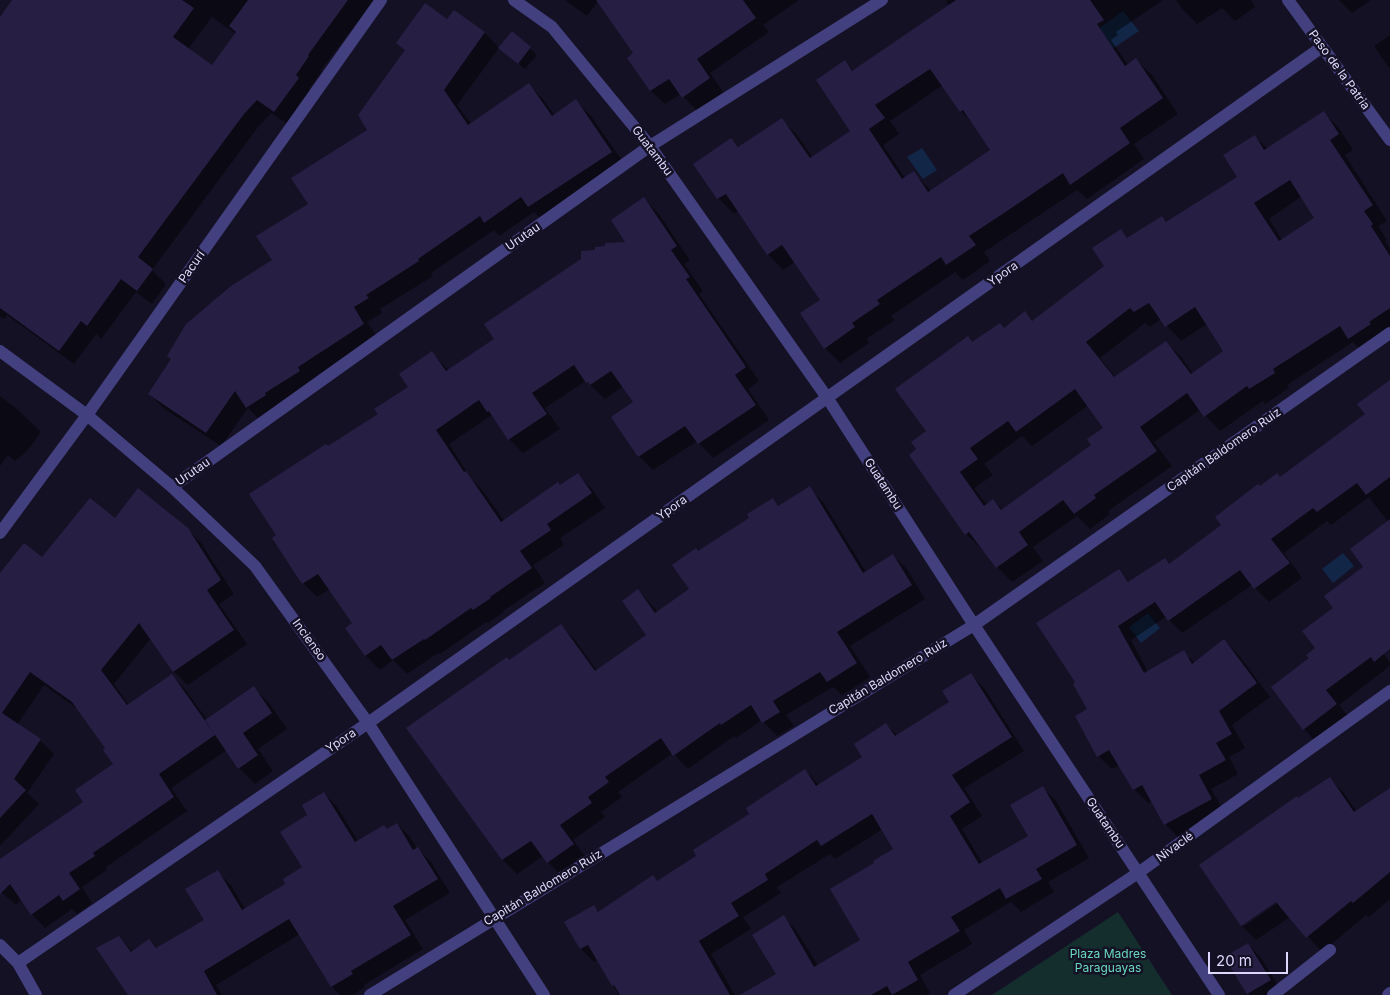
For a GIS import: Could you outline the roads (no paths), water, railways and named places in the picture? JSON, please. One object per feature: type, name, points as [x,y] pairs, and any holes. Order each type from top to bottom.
[{"type":"street","name":"Pacurí","points":[[0,533],[87,415],[381,0]]},
{"type":"street","name":"Guatambu","points":[[514,0],[552,27],[650,146],[828,399],[974,625],[1219,995]]},
{"type":"street","name":"Urutau","points":[[172,487],[650,146],[882,0]]},
{"type":"street","name":"Paso de la Patria","points":[[1288,0],[1390,140]]},
{"type":"street","name":"Ypora","points":[[18,963],[368,723],[828,399],[1322,47]]},
{"type":"street","name":"Capitán Baldomero Ruiz","points":[[370,995],[974,625],[1390,334]]},
{"type":"street","name":"Incienso","points":[[0,351],[87,415],[172,487],[255,566],[368,723],[544,995]]},
{"type":"street","name":"Nivaclé","points":[[954,995],[1138,873],[1390,691]]},
{"type":"street","points":[[0,945],[18,963],[36,995]]},
{"type":"street","points":[[1273,995],[1330,950]]},
{"type":"water","points":[[1123,11],[1139,31],[1109,51],[1095,31]]},
{"type":"water","points":[[922,148],[937,170],[923,179],[907,157]]},
{"type":"water","points":[[1343,553],[1354,566],[1333,583],[1322,569]]},
{"type":"water","points":[[1148,613],[1160,628],[1141,643],[1129,627]]},
{"type":"park label","name":"Plaza Madres Paraguayas","points":[[1108,961]]}]
